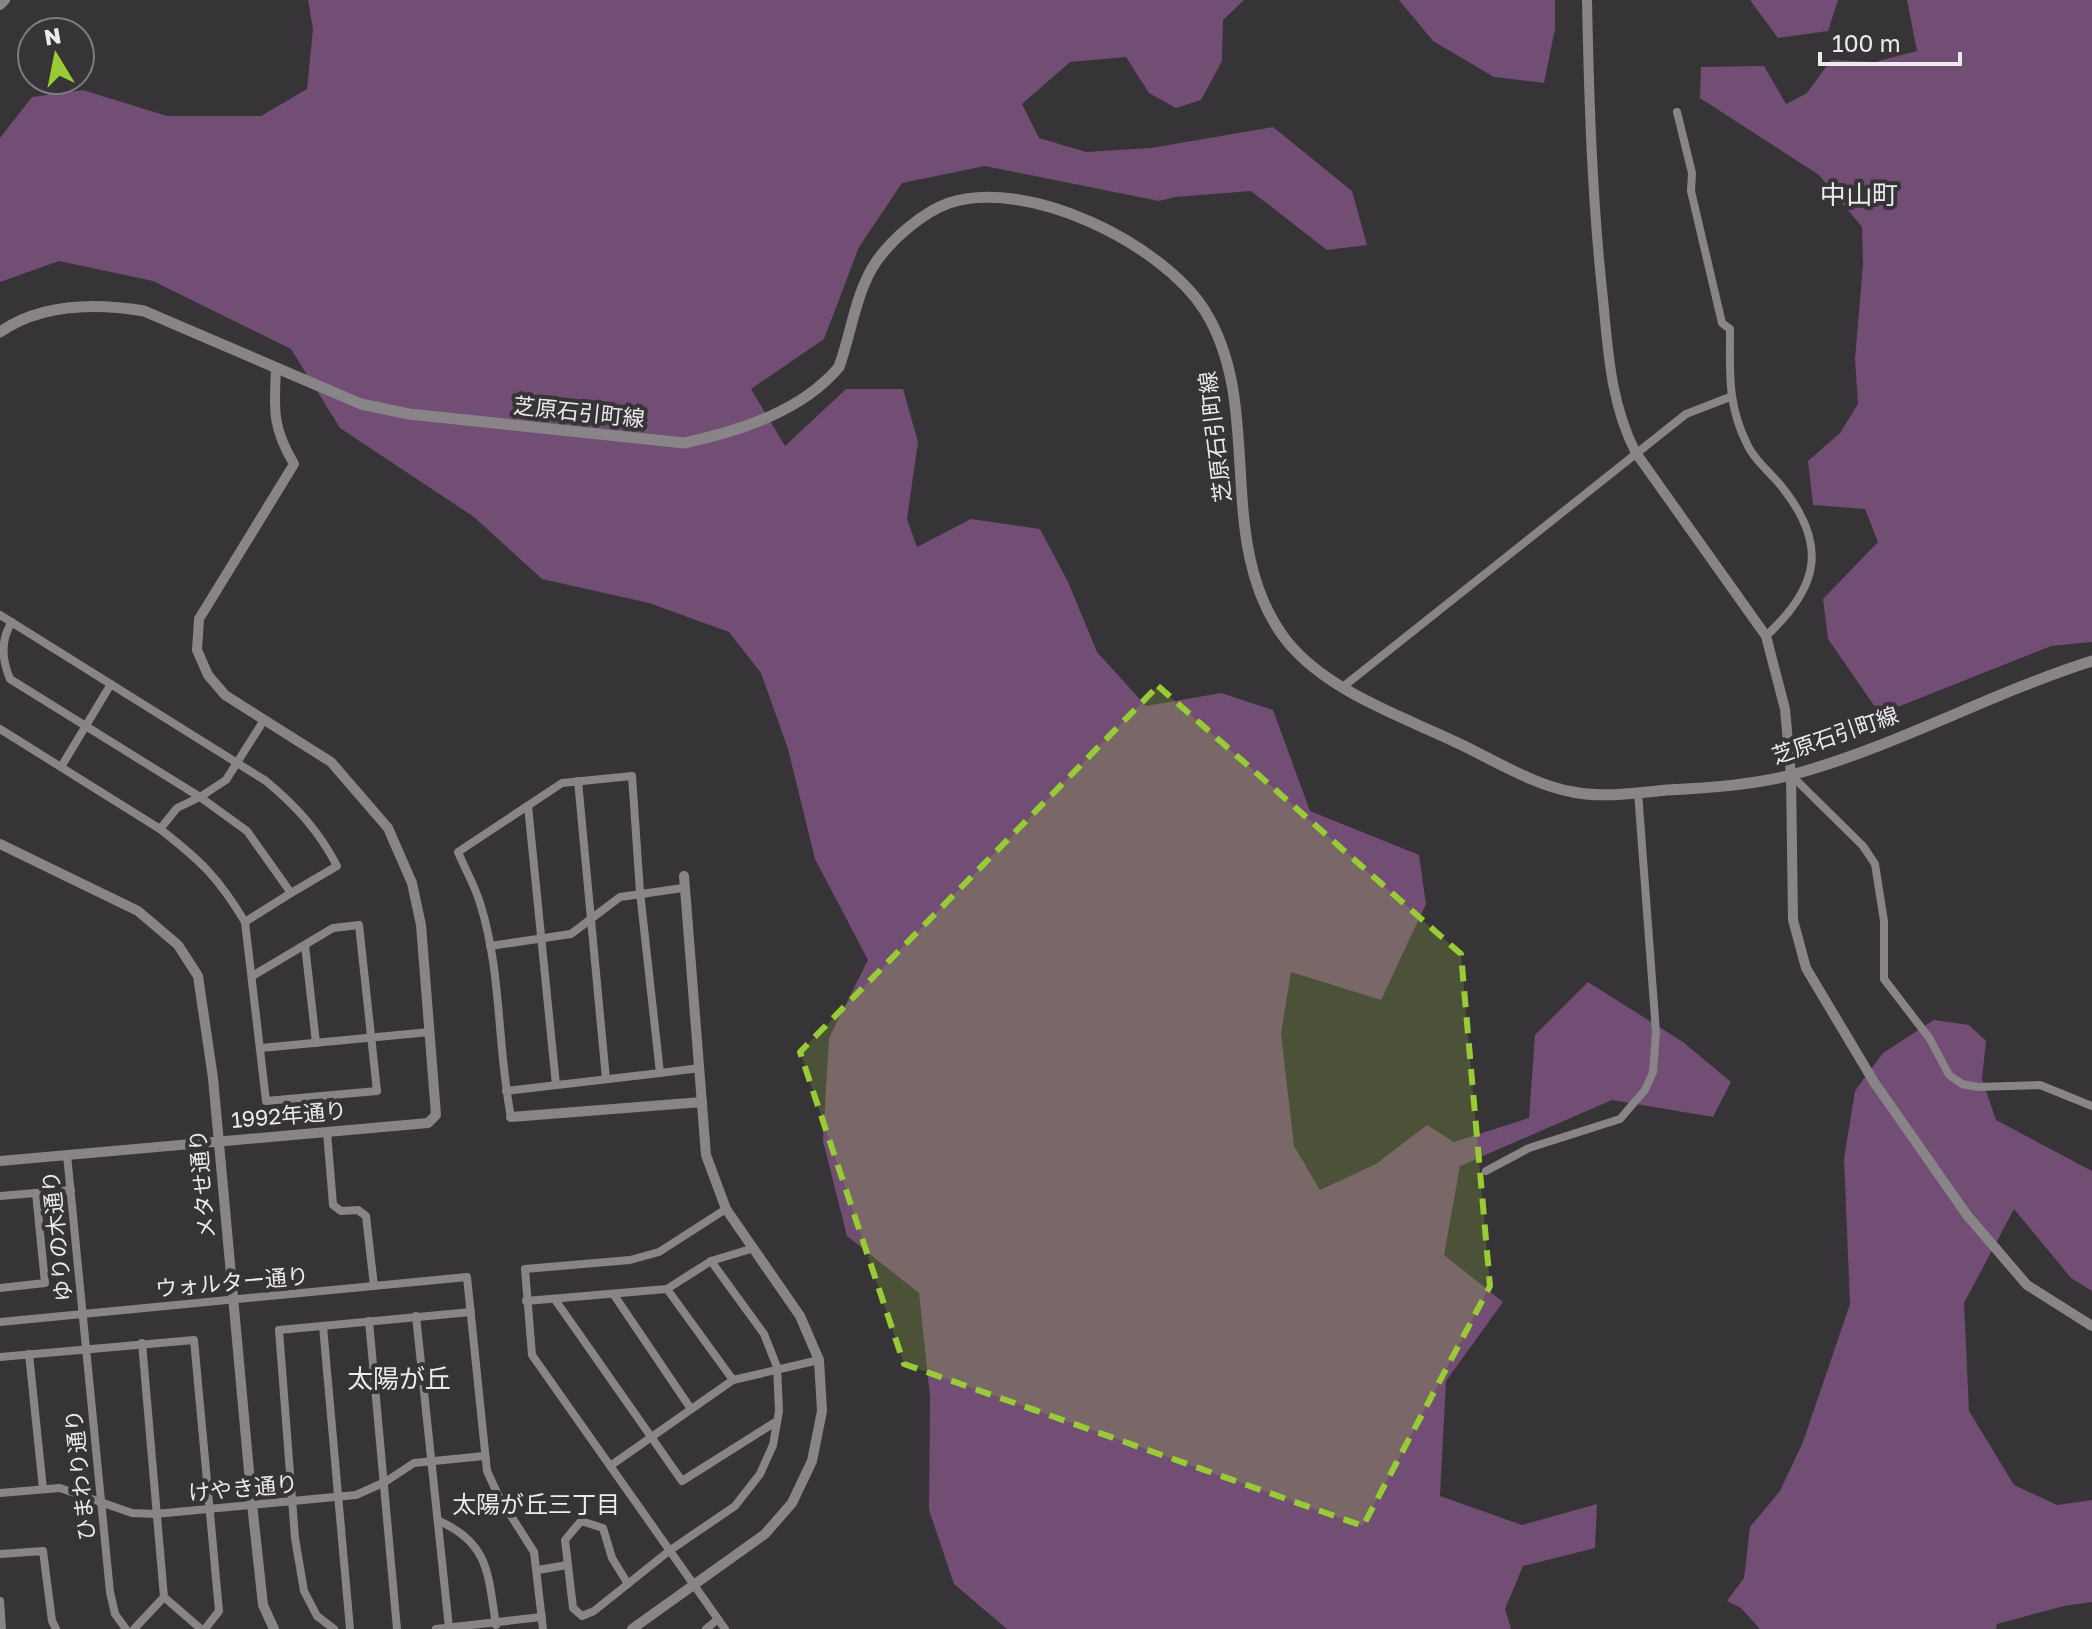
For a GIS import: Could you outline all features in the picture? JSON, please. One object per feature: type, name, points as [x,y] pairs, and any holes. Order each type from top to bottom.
[{"type":"main road","name":"芝原石引町線","points":[[0,332],[56,309],[107,305],[144,311],[187,326],[361,404],[409,414],[684,443],[729,433],[774,414],[829,379],[839,367],[874,264],[899,237],[940,207],[961,200],[991,200],[1061,210],[1107,228],[1165,265],[1204,309],[1228,364],[1248,556],[1262,601],[1287,641],[1313,666],[1344,686],[1533,780],[1574,793],[1638,792],[1703,788],[1791,775],[2092,661]]},
{"type":"street","points":[[0,5],[5,0]]},
{"type":"street","points":[[1587,0],[1587,117],[1599,263],[1620,422],[1636,453],[1766,636],[1785,709],[1791,775],[1793,920],[1806,968],[1874,1082],[1967,1215],[2027,1285],[2092,1326]]},
{"type":"street","points":[[1677,112],[1692,173],[1691,191],[1722,323],[1730,329],[1730,397],[1748,448],[1793,502],[1813,557],[1813,574],[1804,595],[1793,612],[1766,636]]},
{"type":"street","points":[[261,1048],[430,1032],[421,925],[412,883],[388,828],[331,762],[225,695],[208,675],[197,650],[199,619],[294,464],[278,437],[276,368]]},
{"type":"street","points":[[1344,686],[1686,414],[1730,397]]},
{"type":"street","points":[[0,615],[266,781],[297,807],[325,842],[337,866],[245,922]]},
{"type":"street","points":[[12,622],[3,635],[4,664],[10,679],[200,797],[247,831],[291,893]]},
{"type":"street","points":[[61,767],[111,684]]},
{"type":"street","points":[[160,829],[177,808],[226,780],[264,720]]},
{"type":"street","points":[[0,729],[160,829],[206,864],[222,882],[245,922],[254,975],[266,1101],[377,1091],[359,925],[333,928],[254,975]]},
{"type":"street","points":[[1791,775],[1863,846],[1875,864],[1884,921],[1884,979],[1930,1039],[1949,1075],[1962,1084],[1978,1087],[2040,1085],[2092,1106]]},
{"type":"street","points":[[660,1073],[640,892],[632,776],[562,783],[458,852],[480,902],[490,946],[511,1117],[702,1102]]},
{"type":"street","points":[[578,781],[606,1079]]},
{"type":"street","points":[[1486,1171],[1529,1148],[1620,1119],[1645,1090],[1653,1072],[1656,1032],[1638,792]]},
{"type":"street","points":[[528,806],[556,1085]]},
{"type":"street","name":"メタせ通り","points":[[0,844],[138,911],[183,952],[198,976],[213,1078],[231,1300],[263,1605],[274,1629]]},
{"type":"street","points":[[632,1629],[765,1534],[792,1503],[812,1461],[822,1411],[819,1360],[800,1316],[726,1209],[706,1155],[684,876]]},
{"type":"street","points":[[490,946],[571,934],[620,897],[683,888]]},
{"type":"street","points":[[305,945],[316,1043]]},
{"type":"street","name":"1992年通り","points":[[0,1161],[428,1123],[436,1115],[430,1032]]},
{"type":"street","points":[[506,1091],[700,1068]]},
{"type":"street","points":[[327,1132],[333,1205],[341,1211],[358,1210],[366,1216],[374,1286]]},
{"type":"street","name":"ゆりの木通り","points":[[67,1155],[83,1314]]},
{"type":"street","points":[[0,1196],[71,1190]]},
{"type":"street","points":[[0,1288],[45,1283],[36,1193]]},
{"type":"street","points":[[725,1629],[532,1355],[525,1269],[630,1260],[659,1252],[726,1209]]},
{"type":"street","points":[[526,1301],[556,1301],[667,1289],[711,1261],[754,1248]]},
{"type":"street","points":[[628,1584],[612,1558],[603,1528],[581,1521],[565,1540],[573,1608],[582,1616],[594,1611],[628,1584],[669,1551],[735,1506],[760,1474],[773,1445],[774,1423],[779,1411],[777,1367],[764,1334],[711,1261]]},
{"type":"street","name":"ウォルター通り","points":[[0,1322],[467,1277],[471,1312]]},
{"type":"street","points":[[667,1289],[733,1380]]},
{"type":"street","points":[[614,1295],[691,1409]]},
{"type":"street","points":[[556,1301],[682,1481],[774,1423]]},
{"type":"street","points":[[334,1629],[317,1616],[304,1591],[292,1501],[279,1330],[471,1312],[484,1456],[499,1497],[534,1552],[543,1629]]},
{"type":"street","name":"ひまわり通り","points":[[83,1314],[110,1592],[115,1614],[126,1629]]},
{"type":"street","points":[[416,1316],[449,1628]]},
{"type":"street","points":[[369,1321],[397,1629]]},
{"type":"street","points":[[323,1326],[350,1629]]},
{"type":"street","points":[[0,1357],[142,1343],[194,1340],[219,1611],[203,1629],[164,1597],[142,1343]]},
{"type":"street","points":[[29,1354],[43,1489]]},
{"type":"street","points":[[610,1466],[733,1380],[777,1367],[819,1360]]},
{"type":"street","name":"けやき通り","points":[[0,1493],[60,1488],[132,1513],[155,1514],[356,1495],[384,1483],[414,1463],[484,1456]]},
{"type":"street","points":[[439,1521],[466,1535],[480,1552],[487,1567],[496,1625]]},
{"type":"street","points":[[0,1554],[43,1551],[52,1621],[56,1629]]},
{"type":"street","points":[[538,1570],[567,1565]]},
{"type":"street","points":[[134,1629],[164,1597]]},
{"type":"street","points":[[0,1601],[2,1629]]},
{"type":"street","points":[[436,1629],[496,1625],[542,1617]]},
{"type":"street","points":[[706,1629],[718,1619]]},
{"type":"highlighted area","points":[[1158,686],[1461,954],[1490,1286],[1363,1526],[904,1364],[800,1052]]},
{"type":"shaded area","points":[[308,0],[1244,0],[1223,20],[1222,61],[1201,100],[1176,108],[1149,93],[1126,57],[1070,62],[1022,104],[1039,138],[1086,152],[1151,148],[1273,127],[1352,191],[1367,245],[1327,250],[1251,191],[1159,201],[985,166],[902,183],[859,247],[824,339],[751,389],[785,446],[846,389],[903,389],[918,442],[907,519],[917,547],[971,519],[1040,529],[1068,582],[1097,652],[1146,706],[1221,693],[1273,710],[1310,811],[1419,855],[1426,904],[1381,1000],[1291,972],[1281,1034],[1294,1146],[1320,1190],[1376,1164],[1427,1125],[1454,1142],[1529,1118],[1535,1035],[1588,982],[1683,1042],[1731,1082],[1713,1117],[1612,1100],[1460,1166],[1444,1255],[1503,1302],[1446,1381],[1440,1496],[1522,1525],[1597,1504],[1595,1548],[1523,1566],[1505,1609],[1511,1629],[1007,1629],[954,1584],[929,1510],[930,1396],[919,1293],[847,1236],[823,1141],[829,1038],[868,960],[815,859],[788,749],[761,673],[729,632],[649,603],[542,579],[474,517],[340,428],[291,349],[153,281],[59,261],[0,282],[0,138],[32,97],[96,94],[167,116],[261,116],[307,89],[313,29]]},
{"type":"shaded area","points":[[1399,0],[1555,0],[1555,29],[1544,83],[1494,77],[1433,41]]},
{"type":"shaded area","points":[[1750,0],[1838,0],[1828,31],[1778,38]]},
{"type":"shaded area","points":[[1907,0],[2092,0],[2092,642],[2051,646],[1880,714],[1828,639],[1823,599],[1878,542],[1865,509],[1813,505],[1808,461],[1840,433],[1858,404],[1855,359],[1863,264],[1862,227],[1819,175],[1700,98],[1701,67],[1764,66],[1786,104],[1807,93],[1831,60],[1875,62],[1917,51]]},
{"type":"shaded area","points":[[1934,1020],[1969,1025],[1986,1041],[1982,1079],[1996,1120],[2092,1171],[2092,1291],[2071,1278],[2014,1209],[1964,1303],[1969,1411],[2014,1485],[2057,1505],[2092,1500],[2092,1602],[2064,1606],[1997,1624],[1996,1629],[1760,1629],[1741,1608],[1727,1601],[1744,1578],[1750,1527],[1780,1491],[1803,1442],[1850,1304],[1844,1159],[1855,1091],[1883,1053]]},
{"type":"district","name":"中山町","points":[[1859,195]]},
{"type":"district","name":"太陽が丘","points":[[399,1379]]},
{"type":"district","name":"太陽が丘三丁目","points":[[536,1505]]}]
